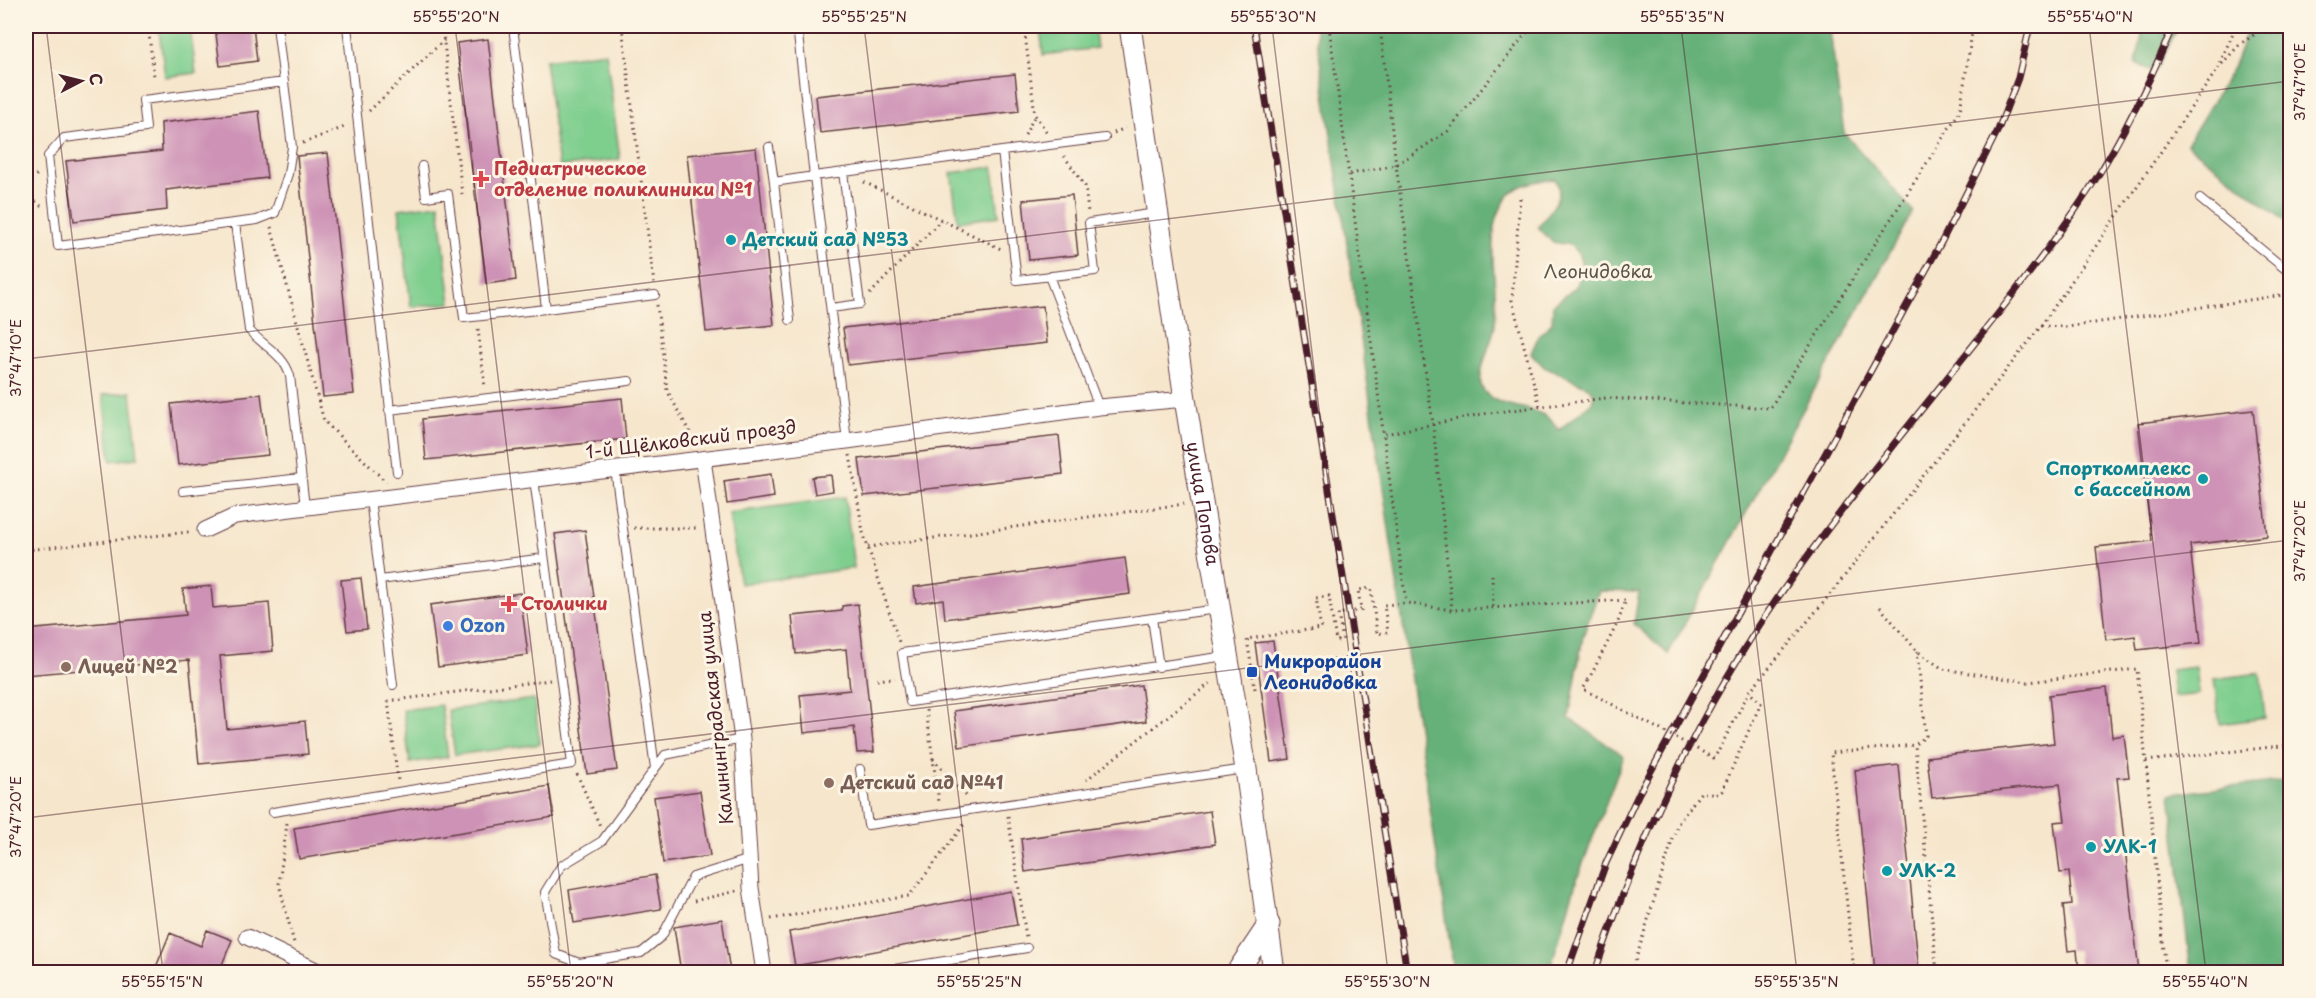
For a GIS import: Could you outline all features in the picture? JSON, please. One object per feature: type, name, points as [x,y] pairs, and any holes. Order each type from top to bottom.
[{"type":"street","name":"улица Попова","points":[[1130,26],[1185,399],[1246,769],[1274,972]]},
{"type":"street","name":"1-й Щёлковский проезд","points":[[205,530],[235,516],[848,441],[1099,407],[1185,399]]},
{"type":"street","name":"Калининградская улица","points":[[703,459],[742,739],[751,888],[764,972]]},
{"type":"street","points":[[1237,972],[1269,924]]},
{"type":"street","points":[[247,938],[320,972]]},
{"type":"lane","points":[[277,26],[284,82],[292,147],[288,174],[275,213],[268,217],[235,223],[58,246],[48,156],[64,138],[146,128],[143,100],[284,82]]},
{"type":"lane","points":[[347,26],[397,472]]},
{"type":"lane","points":[[513,26],[546,309]]},
{"type":"lane","points":[[797,26],[848,441]]},
{"type":"lane","points":[[774,182],[1105,138]]},
{"type":"lane","points":[[769,147],[790,320]]},
{"type":"lane","points":[[1002,151],[1017,280],[1095,271],[1089,223],[1157,213]]},
{"type":"lane","points":[[422,166],[426,197],[448,194],[464,318],[655,295]]},
{"type":"lane","points":[[831,308],[860,304],[843,172]]},
{"type":"lane","points":[[2200,199],[2290,273]]},
{"type":"lane","points":[[235,223],[249,330],[281,357],[287,364],[290,376],[305,507]]},
{"type":"lane","points":[[1049,276],[1099,407]]},
{"type":"lane","points":[[390,410],[629,381]]},
{"type":"lane","points":[[615,470],[655,768]]},
{"type":"lane","points":[[183,491],[301,478]]},
{"type":"lane","points":[[273,812],[572,764],[534,480]]},
{"type":"lane","points":[[370,500],[393,685]]},
{"type":"lane","points":[[380,580],[544,558]]},
{"type":"lane","points":[[1221,608],[902,653],[910,702],[1228,656]]},
{"type":"lane","points":[[1152,618],[1159,667]]},
{"type":"lane","points":[[742,739],[665,755],[605,837],[561,866],[545,892],[556,954],[579,963],[641,953],[662,936],[693,877],[750,859]]},
{"type":"lane","points":[[860,769],[868,825],[1246,769]]},
{"type":"lane","points":[[875,972],[1027,948]]},
{"type":"path","points":[[148,26],[154,77]]},
{"type":"path","points":[[442,26],[463,201]]},
{"type":"path","points":[[622,26],[667,390],[703,459]]},
{"type":"path","points":[[1024,26],[1035,116],[1085,186],[1089,223]]},
{"type":"path","points":[[1329,26],[1406,603]]},
{"type":"path","points":[[1380,26],[1396,165],[1433,424],[1452,610]]},
{"type":"path","points":[[1350,174],[1396,165],[1448,131],[1532,26]]},
{"type":"path","points":[[1385,434],[1433,424],[1606,398],[1770,408],[1960,111],[1973,26]]},
{"type":"path","points":[[2218,67],[2236,26]]},
{"type":"path","points":[[1255,689],[1247,639],[1321,628],[1316,598],[1329,596],[1336,641],[1343,640],[1338,614],[1361,610],[1358,590],[1371,588],[1377,634],[1388,633],[1384,605],[1406,603],[1452,610],[1626,600],[1618,622],[1583,689],[1714,758],[1749,692],[1832,592],[2041,326],[2218,67],[2240,44],[2266,26]]},
{"type":"path","points":[[292,147],[358,123],[444,40]]},
{"type":"path","points":[[1019,149],[1035,116]]},
{"type":"path","points":[[843,172],[1014,256]]},
{"type":"path","points":[[1520,198],[1512,300],[1540,407]]},
{"type":"path","points":[[268,217],[324,421],[400,496]]},
{"type":"path","points":[[860,304],[941,220]]},
{"type":"path","points":[[2041,326],[2067,327],[2290,294]]},
{"type":"path","points":[[477,317],[486,398]]},
{"type":"path","points":[[848,441],[868,548],[902,653]]},
{"type":"path","points":[[868,548],[1185,504]]},
{"type":"path","points":[[623,528],[714,528]]},
{"type":"path","points":[[26,550],[205,530]]},
{"type":"path","points":[[1492,575],[1493,608]]},
{"type":"path","points":[[1880,607],[1917,651],[1943,669],[2028,682],[2137,669],[2166,972]]},
{"type":"path","points":[[1854,972],[1831,753],[1915,745],[1926,736],[1917,651]]},
{"type":"path","points":[[877,680],[906,676]]},
{"type":"path","points":[[387,701],[560,678]]},
{"type":"path","points":[[1065,796],[1217,678]]},
{"type":"path","points":[[393,685],[387,701],[399,792]]},
{"type":"path","points":[[1632,972],[1677,825],[1701,792],[1715,795],[1722,791],[1761,703],[1749,692]]},
{"type":"path","points":[[924,699],[941,814]]},
{"type":"path","points":[[1915,745],[1937,972]]},
{"type":"path","points":[[2146,761],[2290,745]]},
{"type":"path","points":[[756,922],[909,896],[977,809],[933,759]]},
{"type":"path","points":[[572,764],[605,837]]},
{"type":"path","points":[[1006,804],[1027,948]]},
{"type":"path","points":[[289,809],[279,884],[299,962]]},
{"type":"path","points":[[679,905],[751,888]]},
{"type":"green space","points":[[1040,26],[1094,26],[1097,48],[1043,55]]},
{"type":"green space","name":"Леонидовка","points":[[1315,26],[1862,26],[1830,30],[1844,133],[1913,211],[1668,654],[1634,624],[1639,592],[1599,591],[1583,636],[1569,718],[1624,756],[1577,879],[1549,972],[1454,972]],"holes":[[[1555,179],[1558,185],[1558,198],[1538,227],[1552,242],[1570,245],[1578,252],[1583,269],[1575,288],[1553,305],[1552,323],[1539,335],[1531,353],[1544,367],[1588,387],[1594,394],[1592,402],[1559,430],[1542,414],[1501,403],[1492,398],[1481,385],[1482,369],[1495,325],[1493,245],[1494,229],[1499,213],[1511,193],[1522,186]]]},
{"type":"green space","points":[[2144,26],[2179,26],[2155,72],[2136,64]]},
{"type":"green space","points":[[2249,26],[2290,26],[2290,225],[2187,144],[2233,68]]},
{"type":"green space","points":[[190,27],[196,73],[165,77],[159,30]]},
{"type":"green space","points":[[606,52],[620,159],[559,167],[545,60]]},
{"type":"green space","points":[[993,167],[999,216],[958,222],[951,173]]},
{"type":"green space","points":[[439,204],[451,303],[411,307],[399,209]]},
{"type":"green space","points":[[131,392],[138,458],[111,461],[103,395]]},
{"type":"green space","points":[[845,497],[854,568],[740,584],[729,513]]},
{"type":"green space","points":[[2196,667],[2199,694],[2174,697],[2171,670]]},
{"type":"green space","points":[[2260,673],[2265,718],[2220,724],[2214,679]]},
{"type":"green space","points":[[534,699],[540,744],[455,755],[448,710]]},
{"type":"green space","points":[[441,705],[448,757],[410,763],[403,710]]},
{"type":"green space","points":[[2290,780],[2290,972],[2191,972],[2170,794]]},
{"type":"building","points":[[215,26],[253,26],[257,61],[220,66]]},
{"type":"building","points":[[488,39],[516,280],[486,284],[457,43]]},
{"type":"building","points":[[1015,74],[1019,111],[820,133],[816,96]]},
{"type":"building","points":[[259,111],[267,178],[166,190],[167,210],[74,221],[66,161],[162,151],[161,123]]},
{"type":"building","name":"Детский сад №53","points":[[756,148],[774,325],[706,332],[687,155]]},
{"type":"building","points":[[328,153],[354,394],[323,397],[297,156]]},
{"type":"building","points":[[1072,195],[1078,255],[1029,260],[1023,200]]},
{"type":"building","points":[[1043,306],[1047,343],[848,365],[843,328]]},
{"type":"building","points":[[261,394],[268,455],[178,465],[171,404]]},
{"type":"building","points":[[622,398],[626,439],[426,460],[422,419]]},
{"type":"building","name":"Спорткомплекс с бассейном","points":[[2253,410],[2267,536],[2190,545],[2201,643],[2137,650],[2135,636],[2106,640],[2096,547],[2152,541],[2138,423]]},
{"type":"building","points":[[1059,436],[1063,474],[864,496],[859,459]]},
{"type":"building","points":[[771,474],[774,497],[727,504],[724,481]]},
{"type":"building","points":[[831,475],[833,491],[815,494],[812,477]]},
{"type":"building","points":[[585,530],[617,770],[587,774],[555,534]]},
{"type":"building","points":[[1125,558],[1130,594],[945,619],[943,599],[916,603],[914,587]]},
{"type":"building","points":[[361,578],[367,629],[347,631],[341,580]]},
{"type":"building","name":"Лицей №2","points":[[211,586],[213,608],[269,603],[273,651],[220,656],[227,729],[305,721],[308,754],[199,764],[189,660],[26,675],[26,630],[186,615],[183,589]]},
{"type":"building","points":[[520,593],[528,655],[438,667],[430,605]]},
{"type":"building","points":[[858,604],[874,752],[857,753],[854,727],[804,733],[800,695],[850,690],[846,649],[796,654],[792,616],[842,611],[842,606]]},
{"type":"building","points":[[1273,641],[1290,759],[1271,762],[1255,643]]},
{"type":"building","points":[[1141,685],[1146,721],[959,747],[954,711]]},
{"type":"building","name":"УЛК-1","points":[[2107,688],[2112,737],[2124,735],[2129,777],[2117,778],[2139,972],[2079,972],[2077,950],[2068,951],[2063,905],[2072,904],[2069,872],[2060,873],[2054,822],[2065,821],[2060,784],[1932,798],[1927,757],[2054,743],[2049,695]]},
{"type":"building","name":"УЛК-2","points":[[1899,765],[1919,972],[1875,972],[1855,770]]},
{"type":"building","points":[[549,786],[554,817],[299,859],[294,828]]},
{"type":"building","points":[[700,791],[710,856],[663,863],[654,797]]},
{"type":"building","points":[[1210,811],[1215,844],[1025,872],[1021,839]]},
{"type":"building","points":[[655,875],[661,909],[574,923],[569,890]]},
{"type":"building","points":[[1011,891],[1017,925],[795,966],[789,932]]},
{"type":"building","points":[[722,919],[730,972],[681,972],[674,927]]},
{"type":"building","points":[[207,930],[232,940],[219,972],[154,972],[170,933],[201,946]]},
{"type":"railway","points":[[1254,26],[1407,972]]},
{"type":"railway","points":[[1567,972],[1606,863],[1639,793],[1942,241],[1998,130],[2018,78],[2030,26]]},
{"type":"railway","points":[[1595,972],[1651,825],[1697,731],[1750,640],[1815,546],[2003,307],[2076,209],[2130,119],[2173,26]]},
{"type":"place","name":"Педиатрическое отделение поликлиники №1","points":[[481,179]]},
{"type":"place","name":"Детский сад №53","points":[[731,240]]},
{"type":"place","name":"Спорткомплекс с бассейном","points":[[2203,479]]},
{"type":"place","name":"Столички","points":[[509,604]]},
{"type":"place","name":"Ozon","points":[[448,626]]},
{"type":"place","name":"Лицей №2","points":[[66,667]]},
{"type":"place","name":"Микрорайон Леонидовка","points":[[1252,672]]},
{"type":"place","name":"Детский сад №41","points":[[829,783]]},
{"type":"place","name":"УЛК-1","points":[[2091,847]]},
{"type":"place","name":"УЛК-2","points":[[1887,871]]}]
